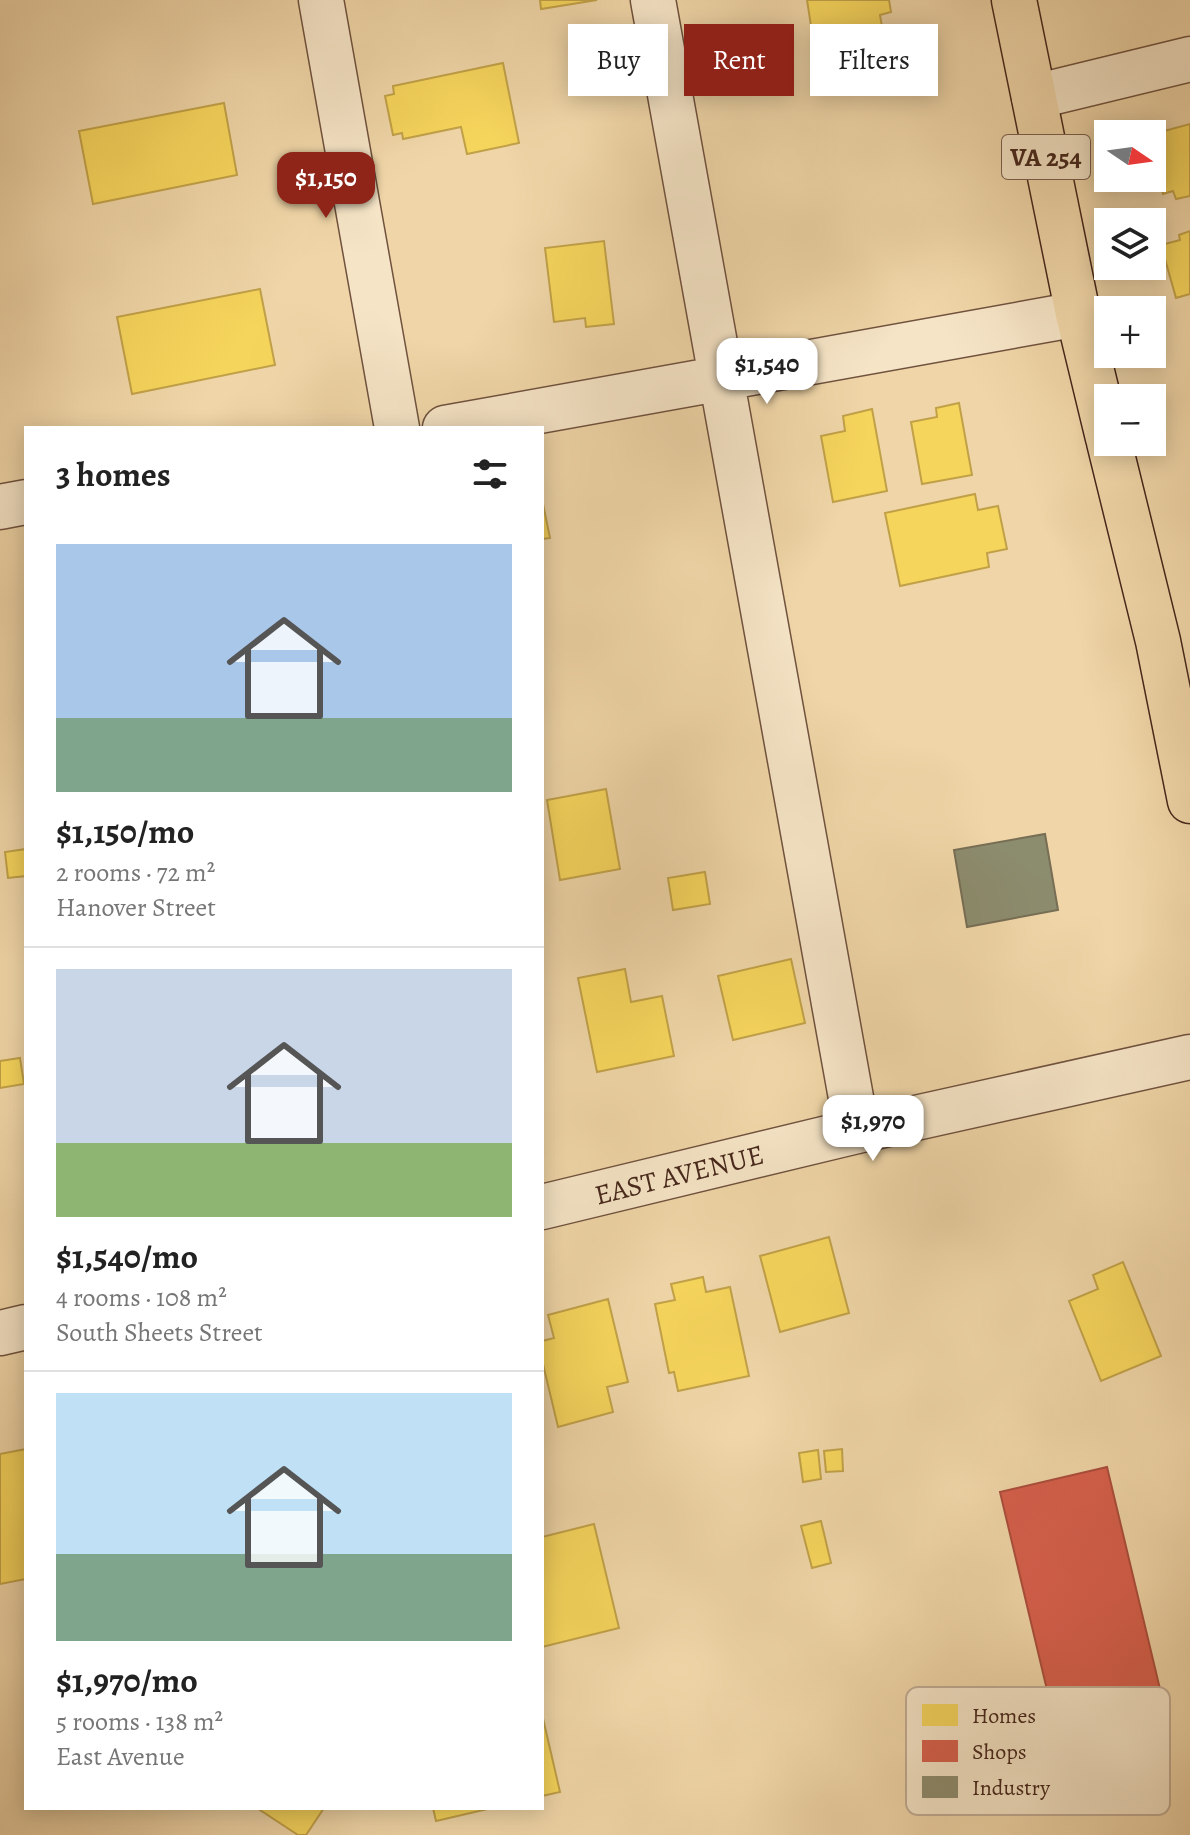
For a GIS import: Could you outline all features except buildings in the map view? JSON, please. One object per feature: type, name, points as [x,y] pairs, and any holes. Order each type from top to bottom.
[{"type":"main road","name":"VA 254","points":[[1014,0],[1095,384]]},
{"type":"main road","name":"VA 254","points":[[1112,456],[1158,641],[1190,801]]},
{"type":"street","points":[[321,0],[397,426]]},
{"type":"street","points":[[653,0],[857,1131]]},
{"type":"street","points":[[1034,97],[1190,59]]},
{"type":"street","points":[[457,426],[1078,314]]},
{"type":"street","points":[[0,507],[24,502]]},
{"type":"street","name":"EAST AVENUE","points":[[544,1194],[857,1131],[1190,1057]]},
{"type":"street","points":[[0,1333],[24,1327]]}]
